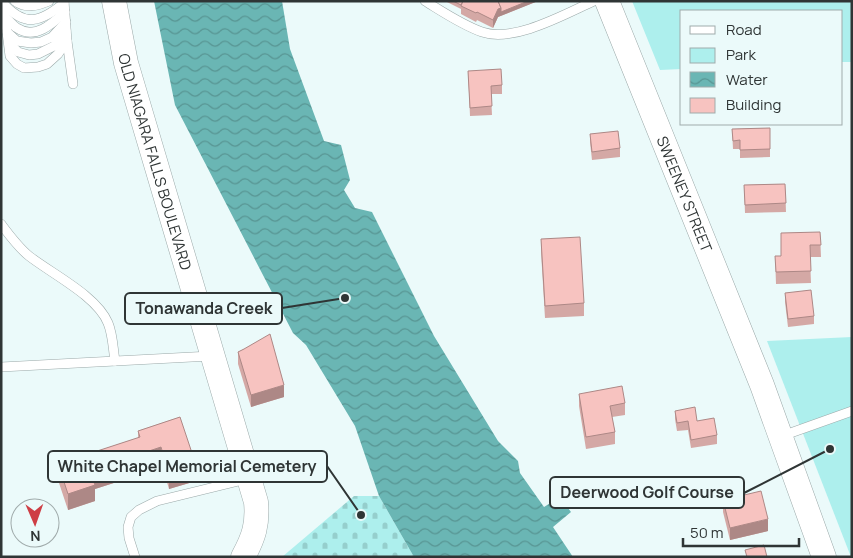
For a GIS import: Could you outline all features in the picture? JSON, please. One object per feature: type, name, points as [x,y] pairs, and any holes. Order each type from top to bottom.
[{"type":"street","name":"OLD NIAGARA FALLS BOULEVARD","points":[[114,1],[126,63],[256,502],[257,521],[254,533],[243,557]]},
{"type":"street","name":"SWEENEY STREET","points":[[607,1],[762,385],[824,557]]},
{"type":"lane","points":[[15,1],[29,7],[49,1]]},
{"type":"lane","points":[[425,1],[483,33],[500,35],[515,34],[535,27],[594,1]]},
{"type":"lane","points":[[3,2],[11,12],[22,18],[35,20],[51,14],[64,5]]},
{"type":"lane","points":[[3,2],[6,37],[10,56],[17,64],[24,68],[47,64],[58,54],[67,41]]},
{"type":"lane","points":[[5,17],[17,28],[29,32],[40,30],[51,24],[64,5]]},
{"type":"lane","points":[[64,5],[67,41],[74,84]]},
{"type":"lane","points":[[6,37],[31,43],[41,42],[66,27]]},
{"type":"lane","points":[[1,224],[18,246],[30,257],[86,297],[99,309],[108,323],[115,361]]},
{"type":"lane","points":[[1,367],[213,356]]},
{"type":"lane","points":[[780,437],[852,411]]},
{"type":"lane","points":[[135,557],[129,538],[128,527],[131,518],[139,510],[157,502],[252,485]]},
{"type":"green space","points":[[632,1],[852,1],[852,62],[843,62],[843,10],[680,10],[680,69],[660,70]]},
{"type":"green space","points":[[852,337],[852,557],[851,557],[767,341]]},
{"type":"green space","points":[[354,496],[379,496],[414,557],[282,557]]},
{"type":"water","points":[[154,1],[282,1],[290,49],[324,141],[341,145],[350,180],[344,190],[355,208],[372,212],[434,336],[498,441],[518,461],[520,473],[544,507],[560,497],[571,512],[553,527],[573,557],[414,557],[379,496],[355,426],[306,345],[293,333],[175,105]]},
{"type":"building","points":[[453,1],[463,1],[461,5]]},
{"type":"building","points":[[463,1],[498,1],[501,8],[498,9],[493,20],[461,6]]},
{"type":"building","points":[[498,1],[528,1],[501,12]]},
{"type":"building","points":[[501,69],[502,85],[491,86],[492,106],[470,108],[468,71]]},
{"type":"building","points":[[770,128],[770,149],[740,150],[740,140],[733,141],[732,129]]},
{"type":"building","points":[[618,131],[620,148],[592,152],[590,134]]},
{"type":"building","points":[[785,184],[786,203],[745,205],[744,185]]},
{"type":"building","points":[[820,232],[821,245],[810,245],[811,271],[776,272],[775,256],[781,256],[781,233]]},
{"type":"building","points":[[580,237],[584,303],[545,306],[541,239]]},
{"type":"building","points":[[811,290],[814,316],[788,319],[785,293]]},
{"type":"building","points":[[270,334],[284,385],[251,395],[238,352]]},
{"type":"building","points":[[622,386],[625,403],[610,406],[615,432],[586,437],[579,394]]},
{"type":"building","points":[[695,407],[697,421],[714,418],[717,435],[691,440],[688,421],[677,423],[675,411]]},
{"type":"building","points":[[180,417],[196,465],[169,474],[161,447],[146,452],[148,457],[91,475],[95,485],[68,494],[57,461],[84,452],[85,455],[140,437],[138,431]]},
{"type":"building","points":[[761,491],[768,519],[730,528],[723,500]]},
{"type":"building","points":[[764,545],[767,557],[747,557],[745,550]]},
{"type":"place","name":"Tonawanda Creek","points":[[345,298]]},
{"type":"place","name":"Deerwood Golf Course","points":[[830,449]]},
{"type":"place","name":"White Chapel Memorial Cemetery","points":[[361,515]]}]
